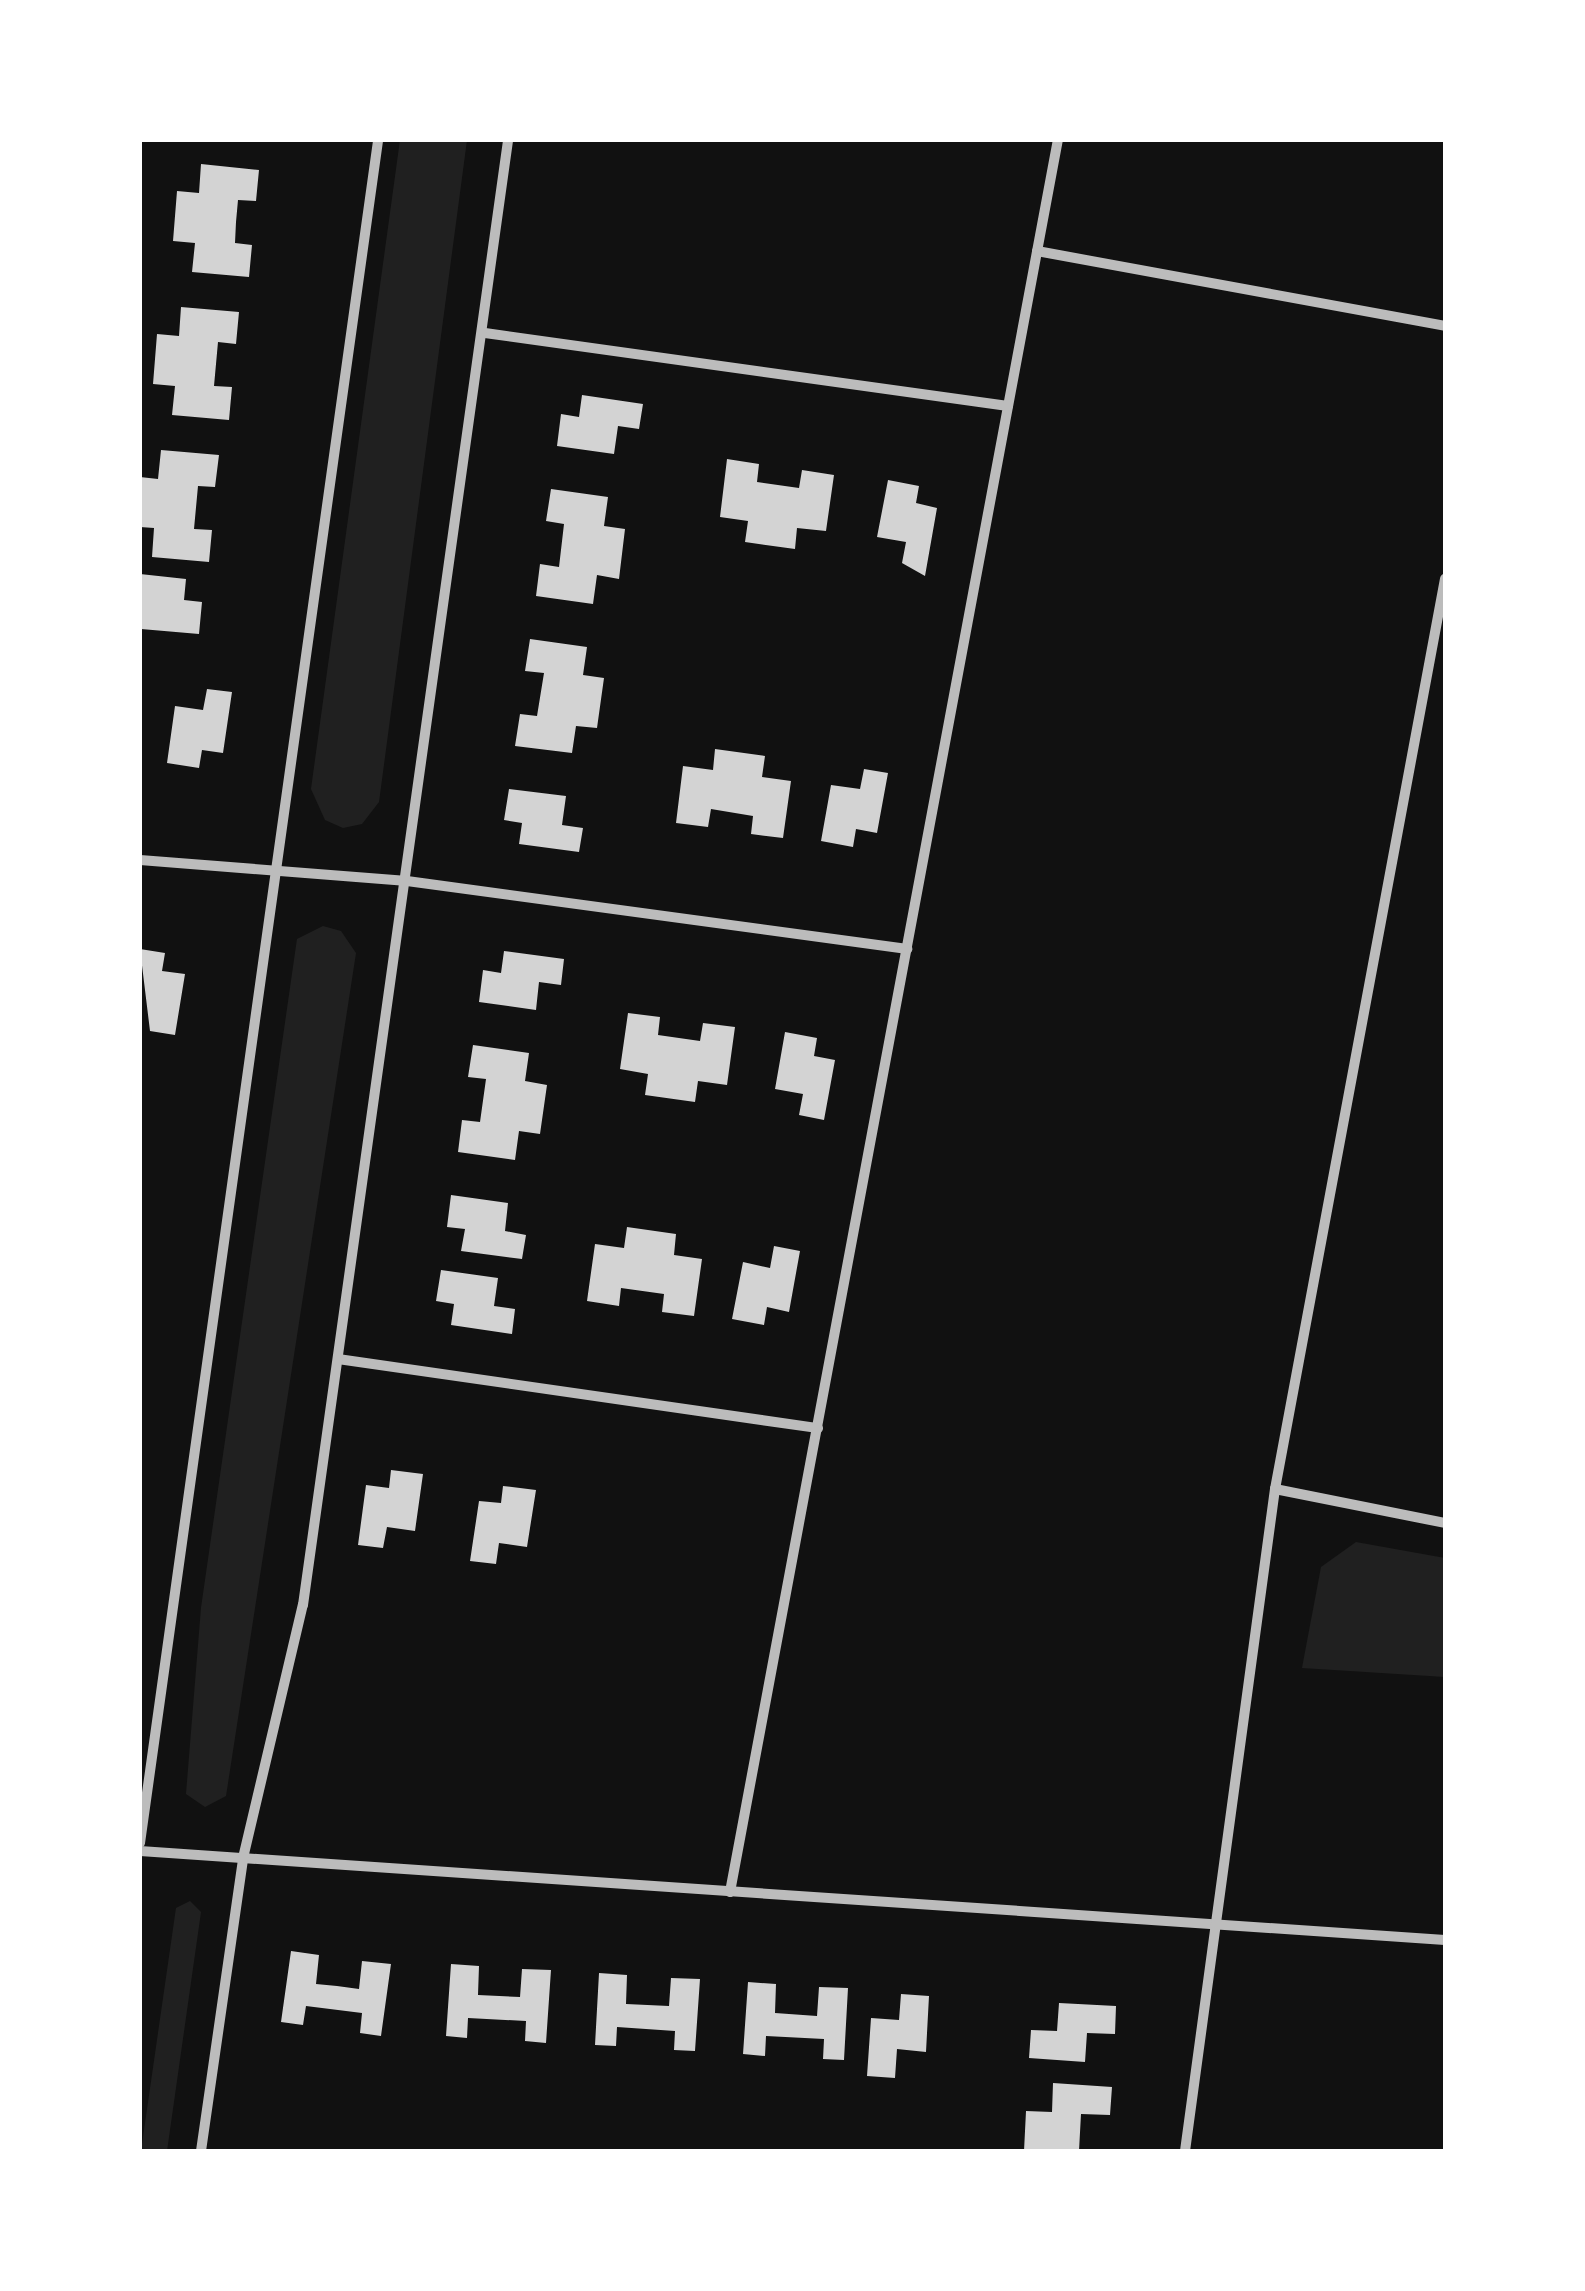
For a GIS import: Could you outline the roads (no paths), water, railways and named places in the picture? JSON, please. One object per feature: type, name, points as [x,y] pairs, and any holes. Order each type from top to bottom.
[{"type":"street","points":[[378,140],[140,1847],[243,1858],[1445,1940]]},
{"type":"street","points":[[201,2151],[243,1858],[302,1604],[485,333],[508,140]]},
{"type":"street","points":[[730,1892],[1058,140]]},
{"type":"street","points":[[1037,251],[1445,326]]},
{"type":"street","points":[[485,333],[1008,406]]},
{"type":"street","points":[[1185,2151],[1275,1488],[1445,579]]},
{"type":"street","points":[[140,860],[406,881],[907,950]]},
{"type":"street","points":[[338,1359],[818,1428]]},
{"type":"street","points":[[1275,1488],[1445,1522]]}]
